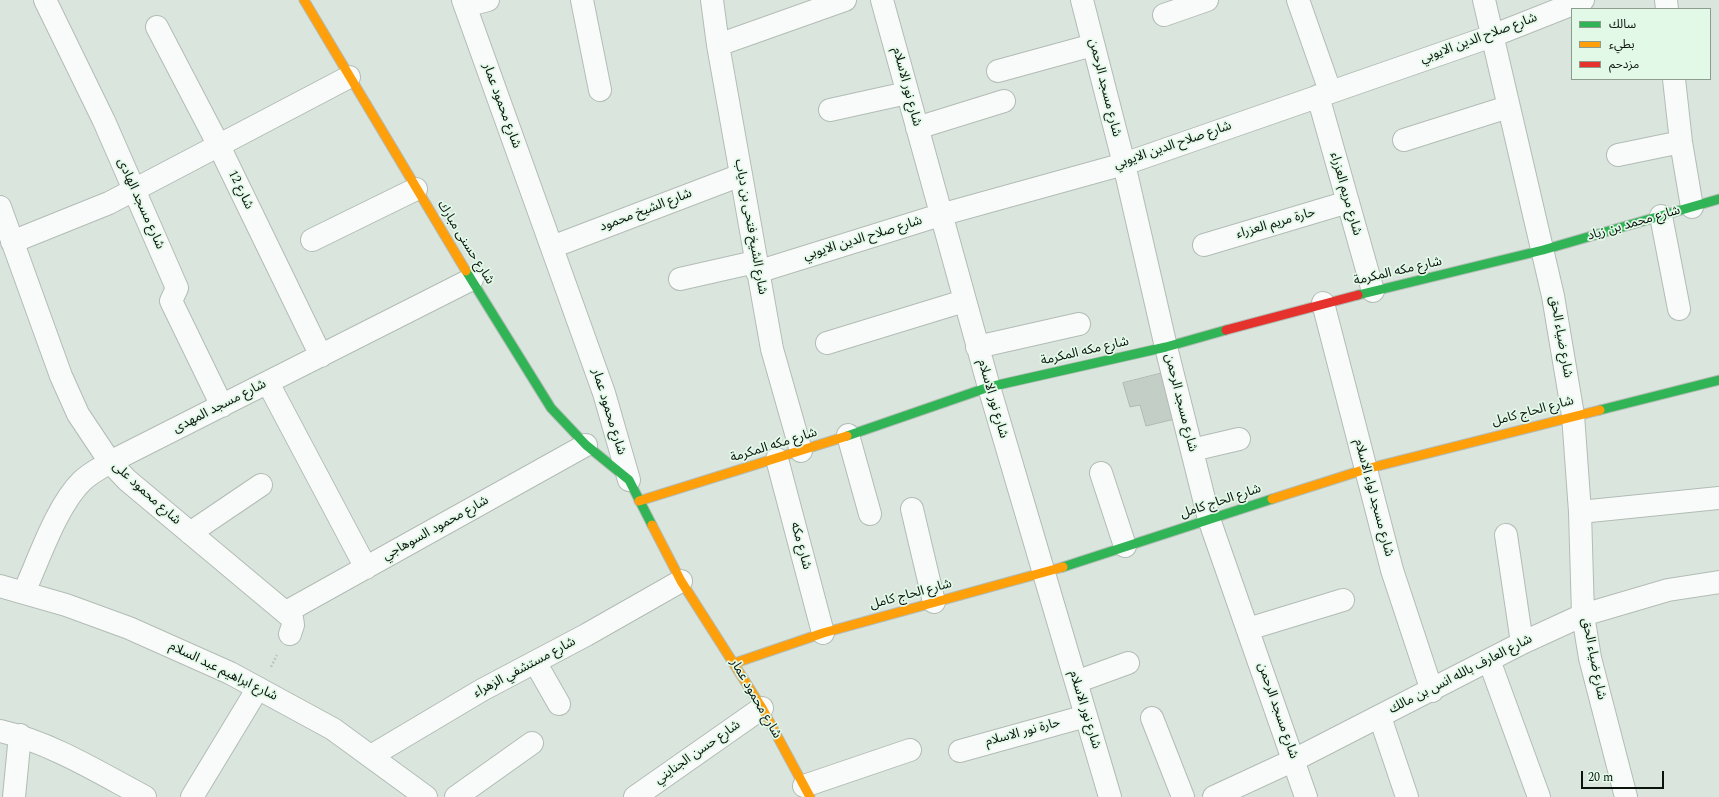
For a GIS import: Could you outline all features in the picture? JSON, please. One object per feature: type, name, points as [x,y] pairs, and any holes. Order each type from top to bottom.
[{"type":"street","name":"شارع مسجد الهادى","points":[[45,0],[104,121],[177,288],[171,301],[222,406]]},
{"type":"street","name":"شارع حسنى مبارك","points":[[304,0],[416,189],[551,408],[586,445],[629,480]]},
{"type":"street","points":[[464,3],[488,0]]},
{"type":"street","points":[[582,0],[600,90]]},
{"type":"street","name":"شارع الشيخ فتحى بن دياب","points":[[712,0],[718,45],[756,267],[772,349],[801,452]]},
{"type":"street","points":[[718,45],[845,0]]},
{"type":"street","name":"شارع نور الاسلام","points":[[882,0],[977,347],[1110,797]]},
{"type":"street","name":"شارع مسجد الرحمن","points":[[1082,0],[1124,164],[1166,347],[1209,519],[1306,797]]},
{"type":"street","points":[[1164,15],[1207,0]]},
{"type":"street","name":"شارع مريم العزراء","points":[[1298,0],[1324,94],[1348,202],[1373,291]]},
{"type":"street","name":"شارع ضياء الحق","points":[[1484,0],[1553,296],[1573,415],[1580,512],[1583,616],[1590,658],[1626,797]]},
{"type":"street","name":"شارع محمود عمار","points":[[464,3],[604,393],[629,480],[638,501],[681,581],[735,663],[762,708],[807,791]]},
{"type":"street","name":"شارع صلاح الدين الايوبي","points":[[680,279],[756,267],[1124,164],[1492,36],[1579,3]]},
{"type":"street","name":"شارع 12","points":[[157,27],[219,146],[321,356]]},
{"type":"street","points":[[998,71],[1093,45]]},
{"type":"street","points":[[12,242],[109,203],[134,191],[349,77]]},
{"type":"street","name":"شارع محمد بن زياد","points":[[1543,250],[1692,207],[1681,142],[1674,80]]},
{"type":"street","points":[[830,110],[907,93]]},
{"type":"street","points":[[916,128],[1004,101]]},
{"type":"street","points":[[1404,140],[1508,107]]},
{"type":"street","points":[[1618,155],[1681,142]]},
{"type":"street","name":"شارع الشيخ محمود","points":[[552,247],[741,175]]},
{"type":"street","points":[[312,240],[416,189]]},
{"type":"street","points":[[1692,207],[1719,199]]},
{"type":"street","name":"حارة مريم العزراء","points":[[1204,245],[1348,202]]},
{"type":"street","name":"شارع محمود على","points":[[0,207],[61,376],[78,414],[110,462],[127,480],[286,612]]},
{"type":"street","points":[[1661,216],[1679,310]]},
{"type":"street","name":"شارع مكه المكرمة","points":[[638,501],[801,452],[989,387],[1166,347],[1323,303],[1543,250]]},
{"type":"street","name":"شارع مسجد المهدى","points":[[24,592],[49,534],[63,507],[82,481],[110,462],[472,279]]},
{"type":"street","points":[[827,343],[964,301]]},
{"type":"street","name":"شارع مسجد لواء الاسلام","points":[[1323,303],[1392,570],[1432,691]]},
{"type":"street","points":[[977,347],[1079,324]]},
{"type":"street","name":"شارع الحاج كامل","points":[[735,663],[823,633],[1043,573],[1366,469],[1573,415],[1719,380]]},
{"type":"street","points":[[268,383],[366,568]]},
{"type":"street","points":[[848,435],[870,514]]},
{"type":"street","points":[[1192,450],[1239,439]]},
{"type":"street","name":"شارع محمود السوهاجي","points":[[286,612],[586,445]]},
{"type":"street","name":"شارع مكه","points":[[777,459],[823,633]]},
{"type":"street","points":[[1101,473],[1126,546]]},
{"type":"street","points":[[190,533],[261,485]]},
{"type":"street","points":[[1580,512],[1719,498]]},
{"type":"street","points":[[912,509],[934,602]]},
{"type":"street","points":[[1506,535],[1522,642]]},
{"type":"street","name":"شارع مستشفي الزهراء","points":[[371,756],[482,690],[681,581]]},
{"type":"street","name":"شارع العارف بالله انس بن مالك","points":[[1214,797],[1294,760],[1432,691],[1522,642],[1583,616],[1668,590],[1719,582]]},
{"type":"street","name":"شارع ابراهيم عبد السلام","points":[[0,586],[66,605],[129,628],[230,673],[333,729],[426,797]]},
{"type":"street","points":[[1248,629],[1343,600]]},
{"type":"street","points":[[286,612],[292,618],[293,626],[290,634]]},
{"type":"street","points":[[1489,660],[1539,797]]},
{"type":"street","points":[[535,662],[559,704]]},
{"type":"street","points":[[1076,682],[1128,663]]},
{"type":"street","points":[[192,797],[258,688]]},
{"type":"street","name":"شارع حسن الجنايني","points":[[635,797],[762,708]]},
{"type":"street","name":"حارة نور الاسلام","points":[[960,751],[1086,716]]},
{"type":"street","points":[[1380,717],[1407,797]]},
{"type":"street","points":[[1152,718],[1183,797]]},
{"type":"street","points":[[14,797],[10,733],[52,747],[145,797]]},
{"type":"street","points":[[456,797],[532,743]]},
{"type":"street","points":[[807,791],[910,750]]},
{"type":"path","points":[[258,688],[290,634]]},
{"type":"building","points":[[1167,372],[1179,418],[1146,426],[1140,405],[1130,407],[1123,383]]},
{"type":"traffic: fast","points":[[1358,295],[1543,250],[1719,199]]},
{"type":"traffic: fast","points":[[466,271],[551,408],[586,445],[629,480],[652,525]]},
{"type":"traffic: fast","points":[[847,436],[989,387],[1166,347],[1226,330]]},
{"type":"traffic: fast","points":[[1600,410],[1719,380]]},
{"type":"traffic: fast","points":[[1063,567],[1272,499]]},
{"type":"traffic: slow","points":[[304,0],[466,271]]},
{"type":"traffic: slow","points":[[1272,499],[1366,469],[1600,410]]},
{"type":"traffic: slow","points":[[639,501],[847,436]]},
{"type":"traffic: slow","points":[[652,525],[681,581],[762,708],[810,797]]},
{"type":"traffic: slow","points":[[735,663],[823,633],[1063,567]]},
{"type":"traffic: jam","points":[[1226,330],[1358,295]]}]
